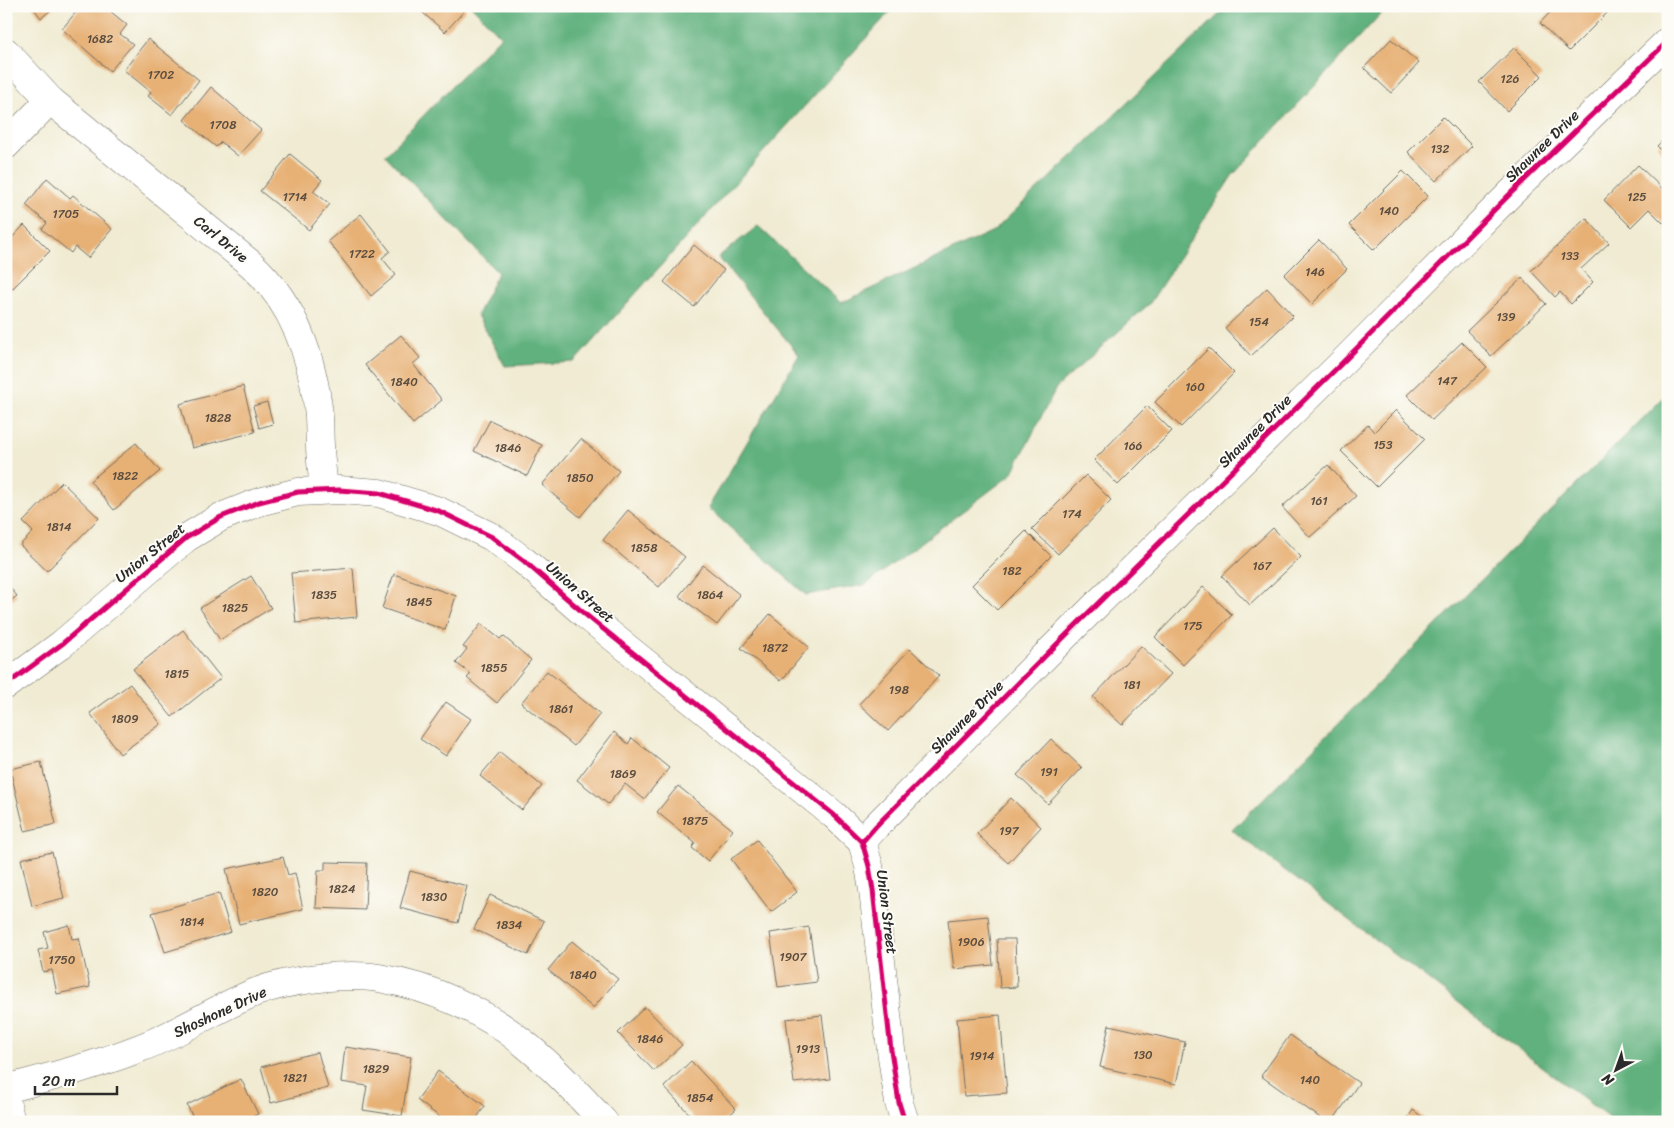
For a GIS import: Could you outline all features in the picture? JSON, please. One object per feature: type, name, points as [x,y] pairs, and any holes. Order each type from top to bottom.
[{"type":"street","name":"Shawnee Drive","points":[[862,842],[1076,624],[1332,373],[1504,200],[1668,41]]},
{"type":"street","name":"Carl Drive","points":[[6,52],[50,100],[268,280],[300,334],[312,369],[319,409],[324,490]]},
{"type":"street","points":[[6,145],[50,100]]},
{"type":"street","name":"Union Street","points":[[6,685],[62,644],[186,538],[221,517],[259,502],[298,492],[324,490],[379,493],[439,511],[492,537],[524,561],[586,615],[834,815],[862,842],[873,890],[891,1050],[905,1122]]},
{"type":"street","name":"Shoshone Drive","points":[[6,1089],[141,1048],[257,992],[297,982],[337,976],[378,977],[417,987],[455,1001],[491,1020],[525,1044],[604,1122]]},
{"type":"street","points":[[6,1102],[11,1122]]},
{"type":"green space","points":[[471,6],[895,6],[574,362],[505,366],[477,315],[498,273],[385,155],[501,36]]},
{"type":"green space","points":[[1228,6],[1388,6],[1232,176],[1150,303],[1056,388],[1012,474],[865,585],[806,595],[708,508],[799,355],[718,257],[758,226],[841,303],[995,230]]},
{"type":"green space","points":[[1668,393],[1668,1122],[1614,1122],[1232,830]]},
{"type":"building","points":[[32,6],[56,6],[41,18]]},
{"type":"building","points":[[81,6],[104,6],[127,25],[120,34],[133,44],[110,71],[62,29]]},
{"type":"building","points":[[415,6],[463,6],[466,9],[445,32]]},
{"type":"building","points":[[1556,6],[1614,6],[1569,51],[1540,23]]},
{"type":"building","points":[[148,39],[199,80],[172,115],[148,96],[151,92],[124,70]]},
{"type":"building","points":[[1391,39],[1419,63],[1391,93],[1364,68]]},
{"type":"building","points":[[1514,48],[1542,76],[1507,111],[1479,82]]},
{"type":"building","points":[[211,87],[261,130],[238,156],[221,142],[216,147],[184,120]]},
{"type":"building","points":[[1443,117],[1472,146],[1436,181],[1408,152]]},
{"type":"building","points":[[1668,135],[1668,157],[1657,146]]},
{"type":"building","points":[[290,154],[322,180],[313,191],[330,204],[309,230],[260,191]]},
{"type":"building","points":[[1638,165],[1668,194],[1668,218],[1663,223],[1649,209],[1631,227],[1604,200]]},
{"type":"building","points":[[1403,171],[1428,196],[1374,250],[1349,225]]},
{"type":"building","points":[[47,178],[70,198],[73,195],[112,229],[88,258],[75,247],[71,253],[42,229],[47,223],[26,205]]},
{"type":"building","points":[[361,214],[390,251],[382,258],[396,275],[371,296],[328,241]]},
{"type":"building","points":[[1586,218],[1609,243],[1581,269],[1593,282],[1571,304],[1560,292],[1555,297],[1531,271]]},
{"type":"building","points":[[24,225],[50,251],[6,295],[6,236],[10,240]]},
{"type":"building","points":[[1319,240],[1347,269],[1312,304],[1284,275]]},
{"type":"building","points":[[694,245],[724,270],[694,307],[664,282]]},
{"type":"building","points":[[1522,278],[1546,304],[1491,356],[1467,331]]},
{"type":"building","points":[[1267,288],[1293,316],[1251,356],[1225,328]]},
{"type":"building","points":[[401,335],[420,358],[413,364],[442,400],[413,424],[365,365]]},
{"type":"building","points":[[1462,342],[1487,367],[1432,420],[1407,395]]},
{"type":"building","points":[[1209,348],[1234,373],[1181,427],[1155,402]]},
{"type":"building","points":[[243,386],[255,432],[192,448],[180,404]]},
{"type":"building","points":[[267,402],[273,424],[259,428],[253,406]]},
{"type":"building","points":[[1147,406],[1172,431],[1118,485],[1094,460]]},
{"type":"building","points":[[1396,410],[1425,439],[1377,487],[1341,451],[1368,425],[1374,432]]},
{"type":"building","points":[[490,420],[542,445],[527,476],[474,451]]},
{"type":"building","points":[[581,439],[619,471],[580,517],[542,485]]},
{"type":"building","points":[[136,443],[160,471],[114,510],[90,481]]},
{"type":"building","points":[[1328,465],[1356,496],[1310,537],[1282,507]]},
{"type":"building","points":[[1086,475],[1111,500],[1058,554],[1032,529]]},
{"type":"building","points":[[62,482],[99,518],[47,571],[20,545],[33,532],[23,522]]},
{"type":"building","points":[[628,510],[685,557],[659,587],[603,540]]},
{"type":"building","points":[[1273,528],[1301,557],[1250,605],[1222,576]]},
{"type":"building","points":[[1026,531],[1051,556],[997,610],[972,585]]},
{"type":"building","points":[[703,565],[740,595],[717,625],[679,596]]},
{"type":"building","points":[[353,568],[357,617],[296,623],[291,573]]},
{"type":"building","points":[[394,574],[456,596],[445,630],[382,608]]},
{"type":"building","points":[[251,576],[271,608],[220,640],[200,608]]},
{"type":"building","points":[[6,583],[17,596],[6,604]]},
{"type":"building","points":[[1203,587],[1232,615],[1183,665],[1155,637]]},
{"type":"building","points":[[770,614],[809,647],[781,681],[741,648]]},
{"type":"building","points":[[481,624],[500,639],[503,636],[531,660],[497,703],[467,678],[471,674],[456,663],[467,649],[463,647]]},
{"type":"building","points":[[183,630],[221,678],[172,717],[133,669]]},
{"type":"building","points":[[1141,646],[1171,674],[1122,725],[1093,697]]},
{"type":"building","points":[[910,649],[939,676],[888,731],[859,704]]},
{"type":"building","points":[[547,671],[600,714],[574,746],[521,703]]},
{"type":"building","points":[[130,684],[161,724],[120,754],[90,713]]},
{"type":"building","points":[[446,702],[471,719],[446,756],[420,739]]},
{"type":"building","points":[[614,732],[628,744],[632,738],[669,768],[644,799],[625,784],[608,804],[577,780]]},
{"type":"building","points":[[1051,739],[1082,768],[1048,804],[1017,775]]},
{"type":"building","points":[[500,752],[542,786],[522,810],[480,776]]},
{"type":"building","points":[[41,762],[56,824],[25,831],[10,769]]},
{"type":"building","points":[[678,786],[733,830],[708,861],[692,848],[695,843],[657,812]]},
{"type":"building","points":[[1011,798],[1041,827],[1008,863],[977,834]]},
{"type":"building","points":[[757,840],[797,892],[771,912],[731,859]]},
{"type":"building","points":[[52,852],[64,898],[32,906],[21,859]]},
{"type":"building","points":[[283,857],[288,875],[295,873],[303,909],[239,924],[226,869]]},
{"type":"building","points":[[325,862],[367,863],[365,910],[316,908],[318,870],[325,870]]},
{"type":"building","points":[[410,871],[467,886],[458,923],[400,908]]},
{"type":"building","points":[[219,893],[231,932],[165,952],[152,913]]},
{"type":"building","points":[[490,895],[544,921],[528,955],[474,929]]},
{"type":"building","points":[[988,916],[993,965],[954,969],[948,920]]},
{"type":"building","points":[[69,925],[72,939],[79,938],[90,987],[57,994],[52,970],[43,972],[38,950],[48,948],[44,932]]},
{"type":"building","points":[[809,927],[817,982],[778,987],[770,933]]},
{"type":"building","points":[[997,939],[1015,939],[1017,987],[1000,988]]},
{"type":"building","points":[[572,941],[618,979],[593,1008],[548,970]]},
{"type":"building","points":[[645,1007],[682,1045],[654,1071],[618,1033]]},
{"type":"building","points":[[822,1015],[830,1079],[794,1083],[786,1019]]},
{"type":"building","points":[[1000,1015],[1007,1093],[964,1096],[957,1019]]},
{"type":"building","points":[[1109,1025],[1185,1042],[1176,1084],[1100,1067]]},
{"type":"building","points":[[1290,1035],[1359,1083],[1332,1122],[1326,1122],[1261,1076]]},
{"type":"building","points":[[345,1047],[411,1057],[402,1116],[363,1110],[367,1086],[341,1082]]},
{"type":"building","points":[[318,1052],[328,1088],[271,1103],[261,1067]]},
{"type":"building","points":[[691,1061],[736,1109],[722,1122],[697,1122],[664,1087]]},
{"type":"building","points":[[438,1071],[485,1106],[474,1122],[438,1122],[441,1118],[417,1100]]},
{"type":"building","points":[[241,1079],[258,1114],[242,1122],[195,1122],[187,1105]]},
{"type":"building","points":[[1413,1110],[1429,1122],[1405,1122]]},
{"type":"cycle path","points":[[862,842],[1077,624],[1339,366],[1511,193],[1668,41]]},
{"type":"cycle path","points":[[6,685],[62,644],[186,538],[221,517],[259,502],[298,492],[339,490],[379,493],[439,511],[492,537],[524,561],[586,615],[834,815],[862,842],[873,890],[891,1050],[899,1103],[905,1122]]}]
